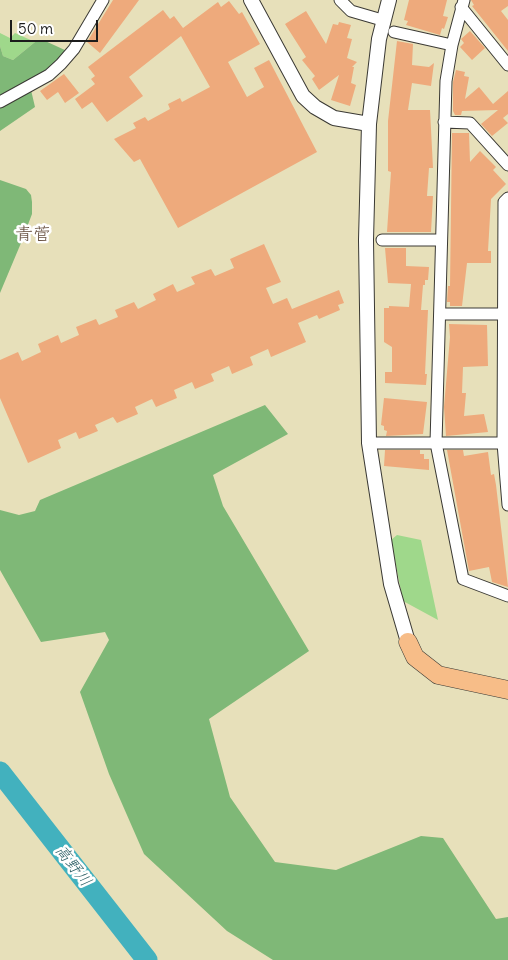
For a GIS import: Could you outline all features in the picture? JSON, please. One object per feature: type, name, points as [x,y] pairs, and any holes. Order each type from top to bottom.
[{"type":"highway","points":[[408,642],[415,657],[438,675],[508,690]]},
{"type":"street","points":[[0,102],[49,75],[61,64],[74,49],[103,0]]},
{"type":"street","points":[[251,0],[303,96],[315,107],[334,118],[370,124]]},
{"type":"street","points":[[340,0],[351,11],[382,20]]},
{"type":"street","points":[[389,0],[382,20],[373,82],[370,124],[366,240],[369,444],[391,584],[408,642]]},
{"type":"street","points":[[463,3],[452,45],[446,81],[436,443],[463,579],[508,596]]},
{"type":"street","points":[[463,3],[508,65]]},
{"type":"street","points":[[394,32],[452,45]]},
{"type":"street","points":[[444,122],[470,122],[508,165]]},
{"type":"street","points":[[508,198],[504,202],[506,314],[505,443],[508,505]]},
{"type":"street","points":[[382,240],[441,240]]},
{"type":"street","points":[[440,314],[506,314]]},
{"type":"street","points":[[369,444],[505,443]]},
{"type":"green space","points":[[0,33],[10,38],[15,33],[35,42],[13,60],[3,56],[0,46]]},
{"type":"green space","points":[[43,40],[67,51],[46,71],[0,95],[0,46],[3,56],[13,60],[35,42]]},
{"type":"green space","points":[[31,90],[35,107],[0,131],[0,107]]},
{"type":"green space","points":[[0,180],[26,189],[31,195],[32,214],[0,293]]},
{"type":"green space","points":[[265,405],[288,434],[213,475],[223,506],[309,651],[209,719],[230,797],[275,862],[336,870],[421,836],[443,838],[496,919],[508,917],[508,960],[273,960],[227,931],[144,854],[109,774],[80,692],[109,640],[105,632],[41,642],[0,570],[0,510],[19,515],[35,511],[40,500]]},
{"type":"green space","points":[[397,535],[421,540],[438,620],[403,601],[391,540]]},
{"type":"building","points":[[113,0],[139,0],[100,53],[87,42]]},
{"type":"building","points":[[409,0],[447,0],[443,16],[448,17],[440,35],[406,25],[408,21],[404,20]]},
{"type":"building","points":[[471,0],[508,0],[508,6],[501,11],[508,20],[508,51],[472,6],[474,5]]},
{"type":"building","points":[[229,1],[239,14],[242,12],[260,44],[228,62],[247,97],[264,87],[254,68],[269,60],[317,152],[178,228],[140,159],[134,162],[114,139],[136,128],[133,123],[145,117],[148,121],[170,109],[168,104],[180,98],[182,102],[210,87],[181,36],[129,77],[143,96],[107,122],[92,102],[82,109],[75,99],[95,84],[91,79],[95,76],[88,67],[163,10],[170,19],[174,16],[183,28],[218,2],[221,7]]},
{"type":"building","points":[[306,11],[326,44],[333,24],[338,25],[339,22],[351,25],[347,38],[352,39],[347,58],[357,62],[352,67],[354,67],[351,83],[356,85],[350,106],[331,100],[339,75],[319,90],[312,79],[315,76],[302,60],[306,57],[285,24]]},
{"type":"building","points":[[470,31],[485,48],[472,60],[460,47],[464,43],[461,39]]},
{"type":"building","points":[[397,41],[413,44],[412,65],[429,67],[434,63],[431,86],[412,83],[408,110],[430,110],[433,168],[429,168],[427,196],[433,196],[431,232],[387,232],[391,172],[388,171],[388,121]]},
{"type":"building","points":[[456,70],[465,72],[464,76],[469,77],[465,99],[479,87],[493,104],[508,91],[508,114],[503,118],[508,123],[492,136],[481,124],[498,110],[462,111],[461,115],[455,115],[453,111],[453,82]]},
{"type":"building","points":[[64,74],[79,93],[65,103],[58,92],[47,100],[40,91]]},
{"type":"building","points":[[452,133],[469,133],[470,162],[480,151],[496,167],[493,170],[506,184],[491,199],[488,251],[491,251],[491,263],[467,263],[462,306],[450,306],[450,302],[447,302],[448,286],[450,286]]},
{"type":"building","points":[[264,244],[281,282],[266,288],[273,304],[287,298],[292,309],[339,290],[344,303],[338,305],[340,310],[319,319],[317,315],[298,323],[306,342],[271,357],[268,349],[250,357],[253,365],[232,374],[229,366],[211,374],[214,381],[195,389],[192,382],[174,390],[177,398],[156,407],[152,399],[135,407],[138,414],[117,423],[113,417],[95,425],[98,431],[79,439],[76,432],[58,440],[61,448],[28,463],[0,398],[0,360],[18,352],[22,361],[41,352],[38,344],[58,335],[61,343],[79,335],[76,327],[96,319],[99,325],[118,317],[115,310],[134,302],[138,309],[156,300],[153,294],[173,284],[177,292],[195,284],[191,277],[211,269],[215,276],[234,268],[230,259]]},
{"type":"building","points":[[385,248],[406,248],[406,266],[429,267],[428,280],[425,280],[425,285],[423,285],[421,310],[428,310],[426,385],[385,383],[385,372],[392,372],[392,347],[384,342],[384,308],[389,308],[389,306],[409,307],[411,284],[388,283]]},
{"type":"building","points":[[449,324],[487,325],[488,366],[463,367],[462,393],[466,393],[464,416],[484,414],[488,432],[446,436],[444,407],[450,337]]},
{"type":"building","points":[[384,398],[427,402],[423,434],[386,436],[387,431],[381,425]]},
{"type":"building","points":[[385,450],[420,450],[420,454],[424,454],[424,459],[429,459],[429,470],[384,466]]},
{"type":"building","points":[[447,450],[463,450],[464,456],[488,452],[491,475],[494,474],[496,485],[508,587],[492,582],[489,567],[469,571]]},
{"type":"waterway","name":"高野川","points":[[0,772],[147,960]]},
{"type":"district","name":"青菅","points":[[33,235]]}]
